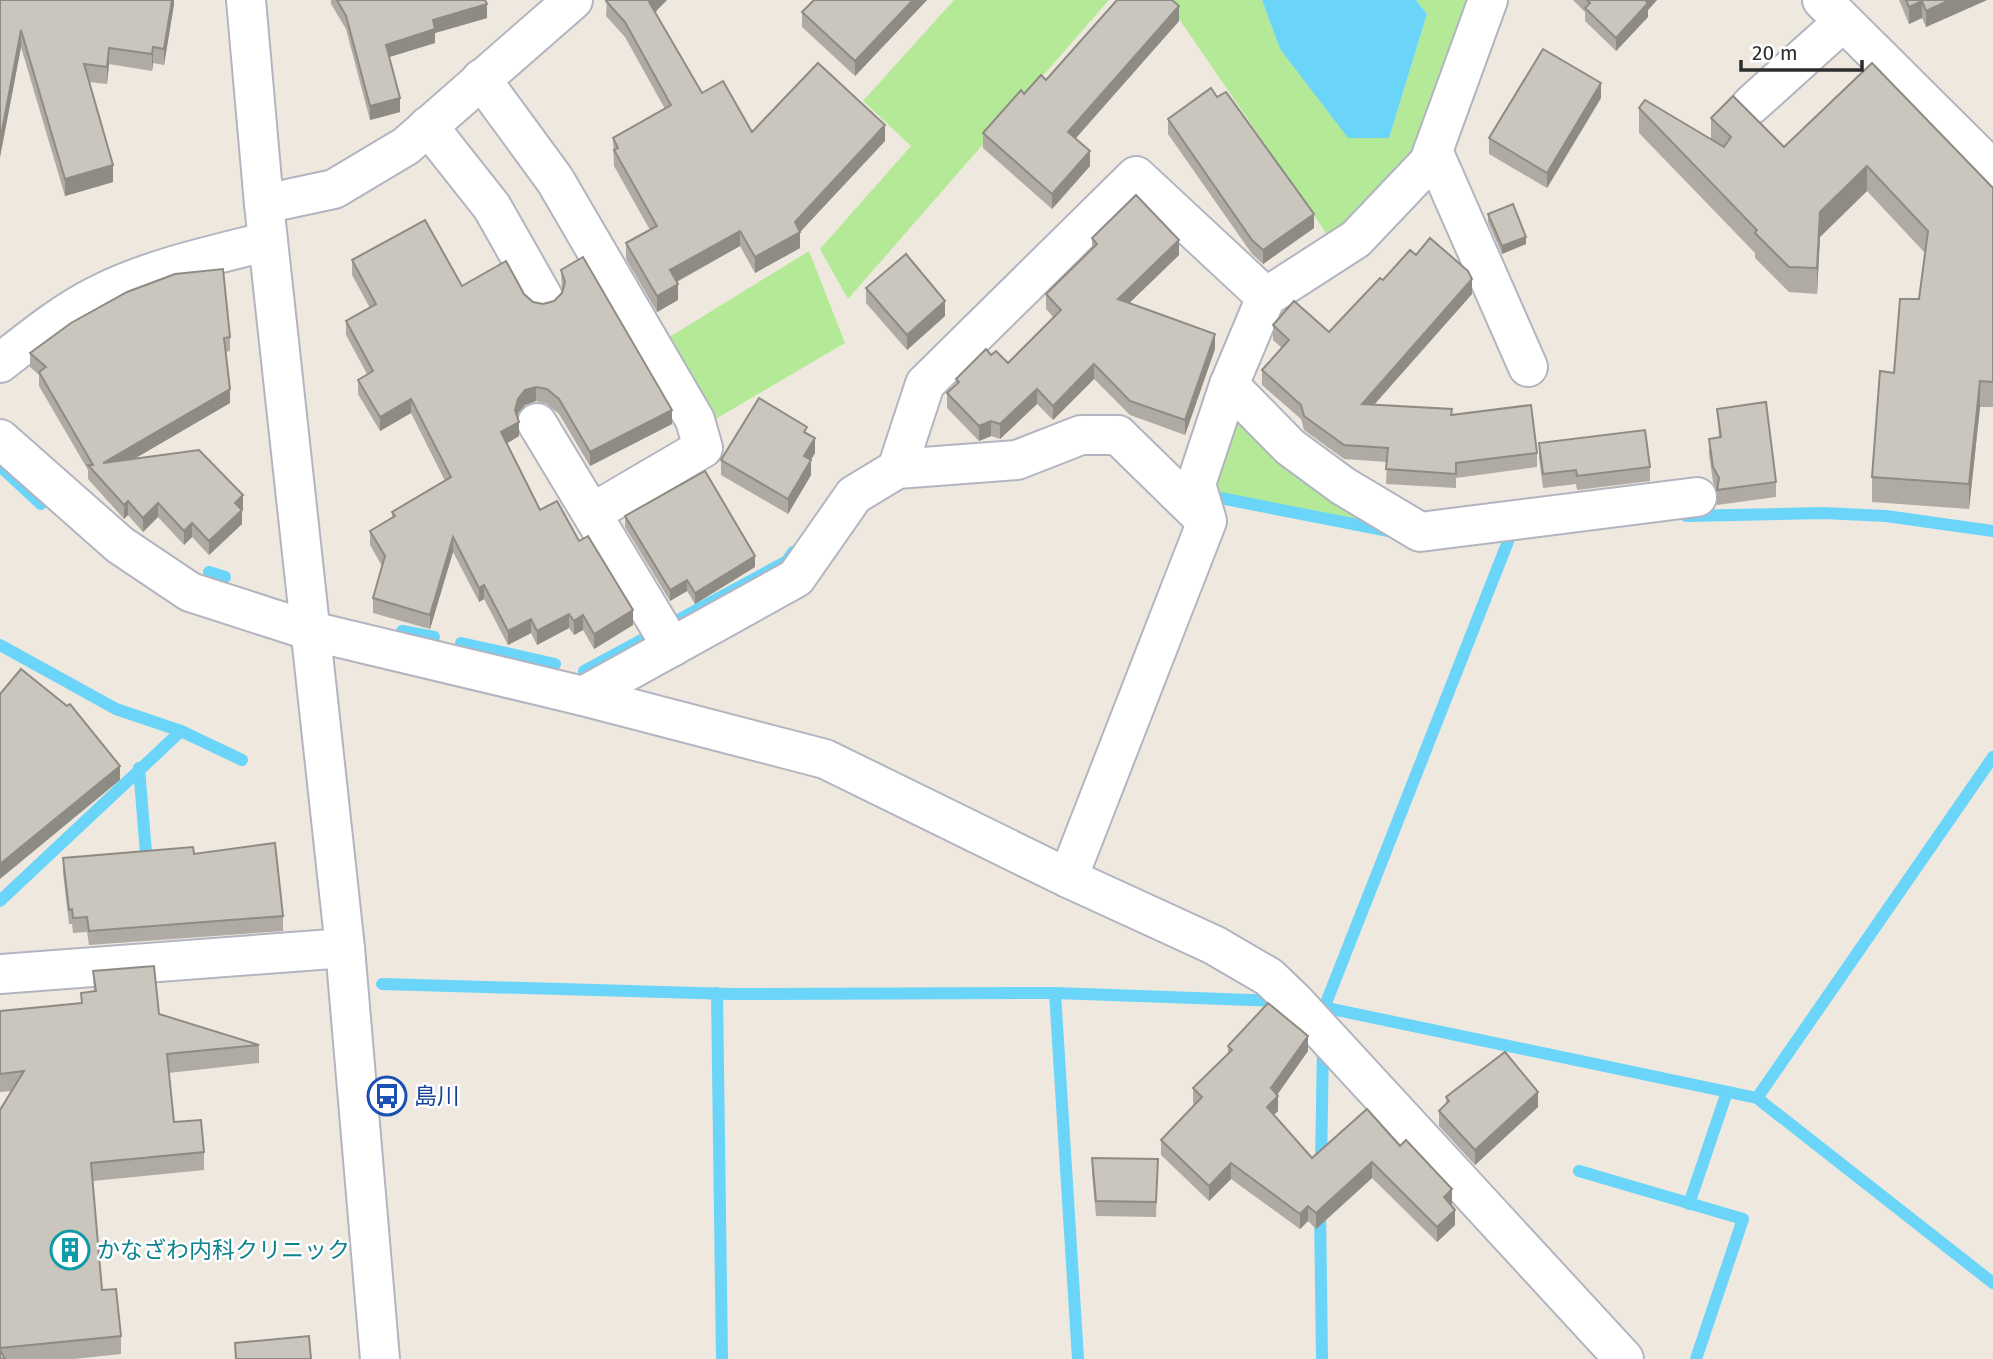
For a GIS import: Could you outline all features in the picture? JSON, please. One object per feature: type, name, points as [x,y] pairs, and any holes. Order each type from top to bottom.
[{"type":"street","points":[[246,0],[266,222],[345,948],[380,1359]]},
{"type":"street","points":[[0,363],[49,325],[97,295],[266,222],[334,189],[405,146],[573,0]]},
{"type":"street","points":[[1068,878],[1207,521],[1196,484],[1229,385],[1266,297],[1356,239],[1429,162],[1488,0]]},
{"type":"street","points":[[1751,105],[1833,11],[1993,170]]},
{"type":"street","points":[[481,79],[555,180],[695,421],[703,448],[592,513]]},
{"type":"street","points":[[428,126],[492,207],[543,297]]},
{"type":"street","points":[[1433,151],[1528,367]]},
{"type":"street","points":[[897,469],[925,384],[1136,176],[1266,297]]},
{"type":"street","points":[[1229,385],[1290,447],[1343,486],[1419,549],[1697,497]]},
{"type":"street","points":[[537,423],[672,647]]},
{"type":"street","points":[[583,696],[796,578],[854,495],[897,469],[1017,460],[1081,435],[1118,435],[1207,521]]},
{"type":"street","points":[[0,439],[120,545],[190,592],[311,631],[583,696],[825,759],[1068,878],[1163,919],[1269,977],[1624,1359]]},
{"type":"street","points":[[0,974],[345,948]]},
{"type":"green space","points":[[954,0],[1109,0],[848,299],[820,249],[911,146],[863,101]]},
{"type":"green space","points":[[1166,0],[1262,0],[1280,49],[1349,138],[1389,138],[1427,14],[1416,0],[1469,0],[1413,158],[1384,191],[1328,236]]},
{"type":"green space","points":[[809,251],[845,343],[707,424],[653,347]]},
{"type":"green space","points":[[1238,409],[1405,537],[1215,502],[1211,494]]},
{"type":"water","points":[[1262,0],[1416,0],[1427,14],[1389,138],[1348,138],[1280,49]]},
{"type":"building","points":[[0,0],[172,0],[164,49],[153,47],[152,54],[109,48],[107,67],[84,64],[113,165],[65,179],[21,30],[0,141]]},
{"type":"building","points":[[337,0],[485,0],[487,4],[433,20],[435,29],[386,45],[400,98],[370,106],[346,16]]},
{"type":"building","points":[[607,0],[651,0],[649,2],[702,93],[723,81],[752,132],[818,63],[885,125],[795,222],[800,232],[755,257],[740,231],[670,270],[678,284],[657,296],[626,243],[657,226],[614,150],[618,148],[613,138],[671,105],[625,22]]},
{"type":"building","points":[[814,0],[913,0],[855,61],[802,12]]},
{"type":"building","points":[[1117,0],[1172,0],[1179,6],[1068,132],[1090,151],[1052,194],[983,133],[1021,90],[1024,94],[1041,75],[1046,80]]},
{"type":"building","points":[[1587,0],[1645,0],[1648,3],[1616,38],[1585,8],[1590,3]]},
{"type":"building","points":[[1906,0],[1950,0],[1926,11],[1922,1],[1909,7]]},
{"type":"building","points":[[1543,49],[1601,83],[1547,173],[1489,138]]},
{"type":"building","points":[[1872,63],[1993,188],[1993,382],[1980,381],[1969,484],[1872,477],[1880,371],[1894,373],[1900,299],[1919,299],[1928,231],[1867,166],[1820,212],[1817,268],[1789,267],[1755,233],[1757,230],[1639,108],[1645,100],[1724,147],[1731,137],[1711,118],[1733,96],[1784,147]]},
{"type":"building","points":[[1211,88],[1217,97],[1226,92],[1314,214],[1263,250],[1252,240],[1168,119]]},
{"type":"building","points":[[1136,195],[1179,240],[1118,299],[1215,334],[1185,420],[1130,401],[1094,364],[1053,406],[1037,389],[1000,424],[991,421],[979,426],[947,393],[959,382],[956,379],[986,349],[991,355],[996,351],[1008,363],[1061,310],[1046,294],[1097,244],[1092,238]]},
{"type":"building","points":[[1513,204],[1526,237],[1502,246],[1488,214]]},
{"type":"building","points":[[425,220],[462,286],[506,261],[524,294],[533,302],[543,304],[554,301],[562,293],[565,282],[561,270],[583,257],[672,410],[590,452],[559,399],[547,389],[536,387],[525,390],[518,399],[515,410],[519,422],[501,432],[540,510],[557,501],[579,541],[588,536],[633,610],[594,634],[583,615],[574,621],[569,614],[537,631],[531,619],[508,631],[484,585],[479,588],[453,537],[430,615],[373,598],[385,556],[370,531],[395,516],[392,512],[451,477],[411,399],[380,417],[358,380],[373,371],[346,321],[376,304],[352,260]]},
{"type":"building","points":[[1430,238],[1468,271],[1472,279],[1362,404],[1452,409],[1451,415],[1531,405],[1537,453],[1456,463],[1456,474],[1386,469],[1388,448],[1344,445],[1304,416],[1301,405],[1262,370],[1289,340],[1273,325],[1294,301],[1329,332],[1410,250],[1416,255]]},
{"type":"building","points":[[906,254],[945,301],[907,335],[866,288]]},
{"type":"building","points":[[223,269],[230,337],[224,338],[230,389],[103,463],[199,450],[243,495],[235,503],[242,510],[209,541],[192,523],[184,531],[158,503],[143,518],[128,501],[124,505],[88,465],[93,465],[39,372],[46,367],[30,353],[71,323],[127,292],[175,274]]},
{"type":"building","points":[[759,398],[807,427],[804,432],[815,438],[804,456],[811,460],[788,499],[721,460]]},
{"type":"building","points":[[1766,402],[1776,482],[1717,490],[1719,478],[1713,467],[1709,439],[1721,437],[1717,409]]},
{"type":"building","points":[[1645,430],[1650,467],[1577,476],[1576,470],[1543,474],[1539,443]]},
{"type":"building","points":[[705,471],[755,556],[695,593],[687,580],[670,590],[625,516]]},
{"type":"building","points":[[21,669],[67,706],[70,704],[120,766],[0,864],[0,694]]},
{"type":"building","points":[[275,843],[283,916],[89,931],[87,917],[73,918],[72,909],[69,910],[63,858],[193,847],[194,854]]},
{"type":"building","points":[[154,966],[159,1014],[259,1045],[167,1054],[174,1122],[201,1120],[204,1152],[91,1163],[102,1290],[116,1289],[121,1336],[0,1348],[0,1110],[24,1071],[0,1074],[0,1011],[82,1003],[81,993],[96,991],[93,971]]},
{"type":"building","points":[[1268,1003],[1308,1036],[1271,1088],[1278,1096],[1267,1107],[1312,1158],[1367,1109],[1400,1146],[1406,1140],[1452,1189],[1444,1197],[1455,1210],[1437,1227],[1372,1162],[1316,1213],[1308,1206],[1300,1214],[1231,1163],[1209,1186],[1161,1140],[1202,1097],[1193,1088],[1232,1050],[1228,1046]]},
{"type":"building","points":[[1505,1052],[1538,1092],[1475,1150],[1439,1111],[1449,1101],[1446,1097]]},
{"type":"building","points":[[1092,1158],[1158,1159],[1156,1202],[1096,1201]]},
{"type":"building","points":[[309,1336],[311,1359],[236,1359],[235,1343]]},
{"type":"waterway","points":[[0,466],[41,504]]},
{"type":"waterway","points":[[1220,498],[1394,532]]},
{"type":"waterway","points":[[1686,516],[1823,513],[1886,516],[1993,531]]},
{"type":"waterway","points":[[1324,1016],[1324,1008],[1509,539]]},
{"type":"waterway","points":[[680,619],[787,561],[793,552]]},
{"type":"waterway","points":[[209,572],[225,577]]},
{"type":"waterway","points":[[402,631],[434,637]]},
{"type":"waterway","points":[[584,671],[647,637]]},
{"type":"waterway","points":[[461,643],[555,664]]},
{"type":"waterway","points":[[0,645],[116,709],[181,731],[242,760]]},
{"type":"waterway","points":[[0,901],[181,731]]},
{"type":"waterway","points":[[1757,1098],[1993,757]]},
{"type":"waterway","points":[[139,768],[147,865]]},
{"type":"waterway","points":[[382,984],[732,994],[1055,993],[1281,1001]]},
{"type":"waterway","points":[[717,993],[722,1359]]},
{"type":"waterway","points":[[1055,993],[1078,1359]]},
{"type":"waterway","points":[[1313,1005],[1757,1098],[1993,1283]]},
{"type":"waterway","points":[[1321,1166],[1323,1044]]},
{"type":"waterway","points":[[1689,1204],[1727,1092]]},
{"type":"waterway","points":[[1579,1171],[1743,1219],[1696,1359]]},
{"type":"waterway","points":[[1320,1209],[1322,1359]]},
{"type":"place","name":"島川","points":[[387,1096]]},
{"type":"place","name":"かなざわ内科クリニック","points":[[70,1250]]}]
